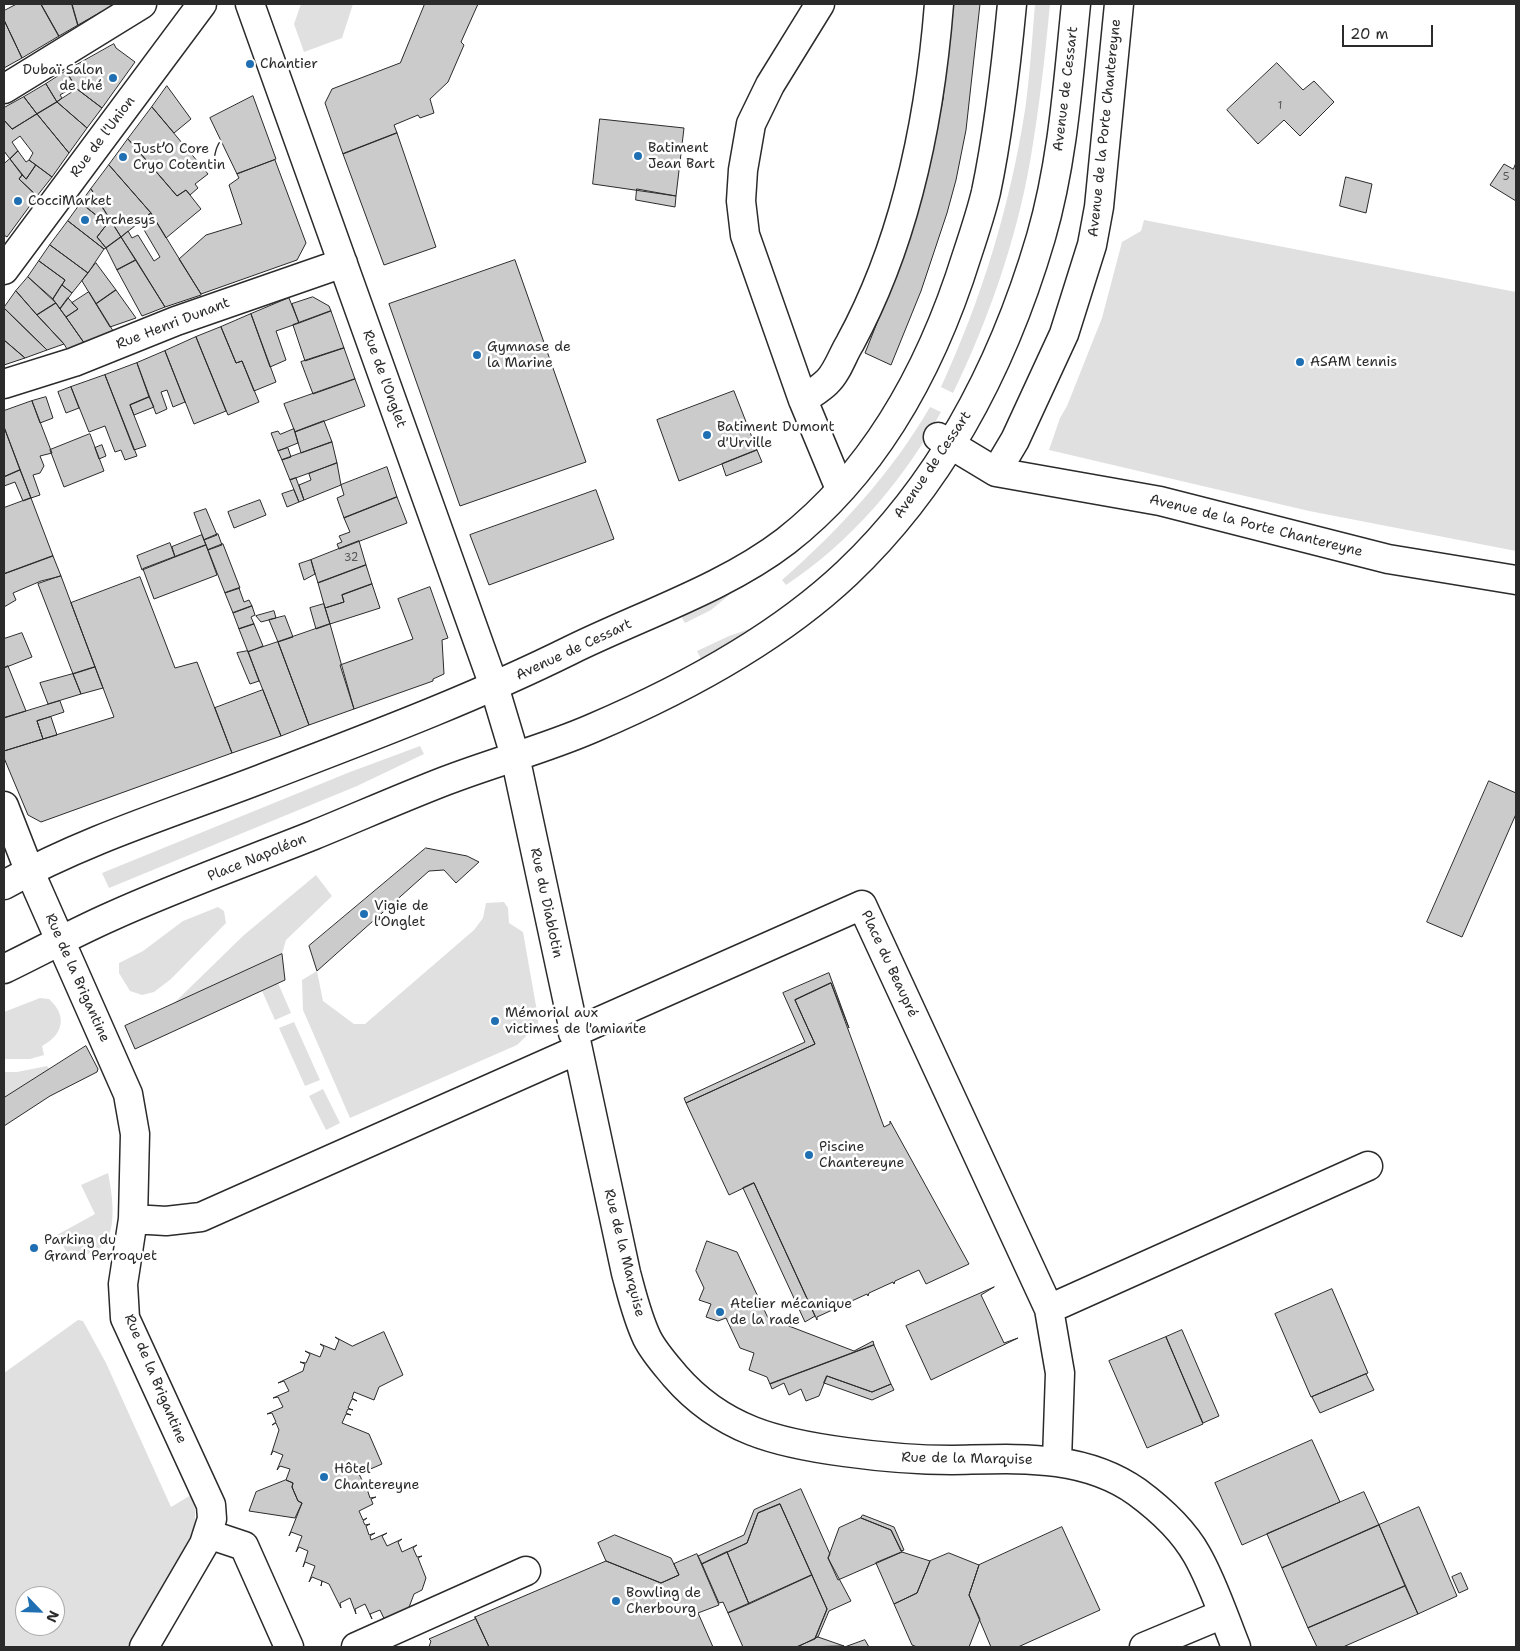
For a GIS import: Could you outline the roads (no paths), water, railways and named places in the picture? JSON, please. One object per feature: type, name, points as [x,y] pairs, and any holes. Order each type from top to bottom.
[{"type":"street","points":[[4,89],[142,4]]},
{"type":"street","name":"Rue de l'Union","points":[[4,270],[202,4]]},
{"type":"street","name":"Rue de l'Onglet","points":[[250,4],[494,686],[515,756]]},
{"type":"street","points":[[820,4],[770,85],[751,124],[740,201],[745,235],[803,400],[840,489]]},
{"type":"street","points":[[803,400],[828,381],[859,325],[882,274],[908,196],[926,115],[939,4]]},
{"type":"street","name":"Avenue de Cessart","points":[[494,686],[675,603],[735,573],[785,542],[840,489],[876,446],[915,386],[955,294],[985,196],[1007,60],[1012,4]]},
{"type":"street","name":"Avenue de Cessart","points":[[515,756],[595,728],[688,682],[742,652],[794,617],[845,575],[884,535],[917,495],[944,441],[985,384],[1012,325],[1042,233],[1063,134],[1076,4]]},
{"type":"street","name":"Avenue de la Porte Chantereyne","points":[[996,472],[1046,376],[1064,334],[1092,245],[1099,207],[1119,4]]},
{"type":"street","name":"Rue Henri Dunant","points":[[4,384],[74,362],[176,321],[343,263]]},
{"type":"street","name":"Avenue de la Porte Chantereyne","points":[[944,441],[996,472],[1160,501],[1388,559],[1516,580]]},
{"type":"street","points":[[4,885],[29,870],[95,842],[423,717],[494,686]]},
{"type":"street","name":"Place Napoléon","points":[[4,969],[110,917],[447,780],[515,756]]},
{"type":"street","name":"Rue du Diablotin","points":[[515,756],[575,1042]]},
{"type":"street","name":"Rue de la Brigantine","points":[[4,806],[29,870],[128,1094],[135,1134],[133,1219],[123,1284],[125,1318],[211,1505],[212,1519],[208,1534],[144,1647]]},
{"type":"street","name":"Place du Beaupré","points":[[575,1042],[862,905],[1049,1309]]},
{"type":"street","points":[[133,1219],[166,1221],[201,1217],[575,1042]]},
{"type":"street","name":"Rue de la Marquise","points":[[575,1042],[626,1273],[641,1324],[647,1338],[663,1362],[689,1392],[707,1408],[752,1432],[820,1448],[926,1460],[1057,1460],[1111,1477],[1136,1492],[1162,1513],[1180,1531],[1198,1556],[1236,1647]]},
{"type":"street","points":[[1057,1460],[1060,1373],[1049,1309],[1368,1166]]},
{"type":"street","points":[[208,1534],[244,1546],[289,1647]]},
{"type":"street","points":[[356,1647],[526,1571]]},
{"type":"street","points":[[1144,1647],[1223,1614]]},
{"type":"place","name":"Chantier","points":[[250,64]]},
{"type":"place","name":"Dubaï Salon de thé","points":[[113,78]]},
{"type":"place","name":"Batiment Jean Bart","points":[[638,156]]},
{"type":"place","name":"Just’O Core / Cryo Cotentin","points":[[123,157]]},
{"type":"place","name":"CocciMarket","points":[[18,201]]},
{"type":"place","name":"Archesys","points":[[85,220]]},
{"type":"place","name":"Gymnase de la Marine","points":[[477,355]]},
{"type":"place","name":"ASAM tennis","points":[[1300,362]]},
{"type":"place","name":"Batiment Dumont d'Urville","points":[[707,435]]},
{"type":"place","name":"Vigie de l'Onglet","points":[[364,914]]},
{"type":"place","name":"Mémorial aux victimes de l'amiante","points":[[495,1021]]},
{"type":"place","name":"Piscine Chantereyne","points":[[809,1155]]},
{"type":"place","name":"Parking du Grand Perroquet","points":[[34,1248]]},
{"type":"place","name":"Atelier mécanique de la rade","points":[[720,1312]]},
{"type":"place","name":"Hôtel Chantereyne","points":[[324,1477]]},
{"type":"place","name":"Bowling de Cherbourg","points":[[616,1601]]}]
